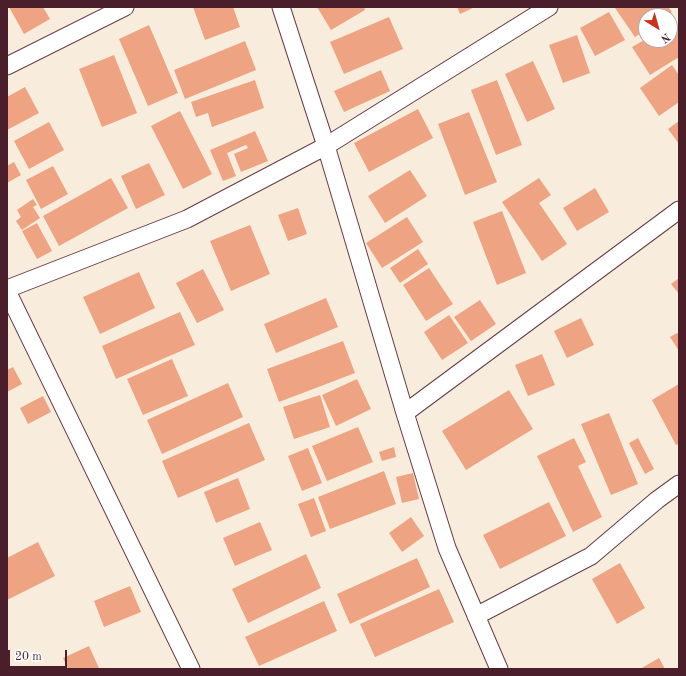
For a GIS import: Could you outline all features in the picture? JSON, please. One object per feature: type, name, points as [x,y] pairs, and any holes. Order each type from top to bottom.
[{"type":"street","points":[[7,66],[125,7]]},
{"type":"street","points":[[281,7],[326,146],[405,413],[448,548],[498,669]]},
{"type":"street","points":[[191,669],[7,290],[187,219],[326,146],[549,7]]},
{"type":"street","points":[[405,413],[679,210]]},
{"type":"street","points":[[476,616],[591,556],[679,484]]},
{"type":"building","points":[[9,7],[43,7],[50,19],[24,34]]},
{"type":"building","points":[[193,7],[233,7],[240,27],[205,40]]},
{"type":"building","points":[[317,7],[364,7],[365,10],[331,30]]},
{"type":"building","points":[[457,7],[475,7],[460,14]]},
{"type":"building","points":[[668,7],[669,8],[638,8],[638,35],[635,37],[615,8]]},
{"type":"building","points":[[609,12],[625,40],[595,56],[580,28]]},
{"type":"building","points":[[389,17],[403,49],[344,74],[330,42]]},
{"type":"building","points":[[149,25],[178,93],[148,106],[119,39]]},
{"type":"building","points":[[678,31],[679,33],[679,57],[650,75],[632,47],[638,44],[638,48],[678,48]]},
{"type":"building","points":[[577,35],[590,73],[563,83],[549,45]]},
{"type":"building","points":[[245,41],[256,70],[185,99],[174,70]]},
{"type":"building","points":[[114,55],[137,113],[102,127],[79,69]]},
{"type":"building","points":[[533,61],[555,109],[527,122],[505,74]]},
{"type":"building","points":[[672,65],[679,75],[679,102],[659,116],[640,88]]},
{"type":"building","points":[[381,70],[390,91],[344,112],[334,91]]},
{"type":"building","points":[[255,80],[264,108],[212,127],[208,113],[196,117],[191,102]]},
{"type":"building","points":[[497,80],[522,145],[496,155],[471,90]]},
{"type":"building","points":[[25,87],[39,113],[7,130],[7,97]]},
{"type":"building","points":[[418,109],[433,138],[369,172],[354,143]]},
{"type":"building","points":[[180,111],[212,174],[183,189],[151,126]]},
{"type":"building","points":[[469,112],[497,182],[465,195],[438,124]]},
{"type":"building","points":[[679,121],[679,144],[668,129]]},
{"type":"building","points":[[49,122],[64,150],[29,169],[14,141]]},
{"type":"building","points":[[255,131],[268,161],[241,172],[234,154],[248,148],[246,145],[227,153],[236,176],[223,181],[210,150]]},
{"type":"building","points":[[14,162],[21,175],[7,183],[7,166]]},
{"type":"building","points":[[149,163],[165,195],[136,209],[121,176]]},
{"type":"building","points":[[53,166],[68,194],[41,209],[26,180]]},
{"type":"building","points":[[410,170],[427,196],[385,223],[368,196]]},
{"type":"building","points":[[111,178],[128,208],[59,246],[43,216]]},
{"type":"building","points":[[539,178],[551,195],[539,203],[567,244],[542,261],[502,202]]},
{"type":"building","points":[[595,188],[609,212],[577,231],[563,208]]},
{"type":"building","points":[[33,199],[37,205],[33,207],[40,218],[22,230],[16,221],[21,217],[17,210]]},
{"type":"building","points":[[298,208],[307,234],[288,241],[278,215]]},
{"type":"building","points":[[502,211],[526,273],[497,285],[473,222]]},
{"type":"building","points":[[407,217],[423,242],[382,268],[366,243]]},
{"type":"building","points":[[37,223],[52,251],[37,259],[22,231]]},
{"type":"building","points":[[250,225],[270,274],[231,291],[210,241]]},
{"type":"building","points":[[418,249],[428,264],[400,283],[390,268]]},
{"type":"building","points":[[429,268],[453,304],[426,321],[403,285]]},
{"type":"building","points":[[203,269],[224,310],[197,323],[176,283]]},
{"type":"building","points":[[139,272],[155,308],[100,334],[83,297]]},
{"type":"building","points":[[679,278],[679,294],[671,284]]},
{"type":"building","points":[[326,298],[338,327],[276,353],[264,324]]},
{"type":"building","points":[[480,300],[496,324],[471,341],[454,317]]},
{"type":"building","points":[[180,312],[195,345],[116,379],[102,346]]},
{"type":"building","points":[[449,315],[468,343],[442,360],[424,332]]},
{"type":"building","points":[[581,318],[594,345],[567,358],[554,331]]},
{"type":"building","points":[[677,333],[679,335],[679,351],[670,337]]},
{"type":"building","points":[[343,341],[355,373],[279,402],[267,369]]},
{"type":"building","points":[[542,354],[555,385],[528,396],[515,365]]},
{"type":"building","points":[[172,359],[188,396],[143,415],[127,379]]},
{"type":"building","points":[[13,367],[22,384],[7,392],[7,370]]},
{"type":"building","points":[[357,379],[371,409],[336,426],[322,395]]},
{"type":"building","points":[[228,383],[243,417],[162,454],[147,420]]},
{"type":"building","points":[[679,384],[679,444],[676,445],[652,400]]},
{"type":"building","points":[[509,390],[533,429],[466,470],[442,431]]},
{"type":"building","points":[[320,395],[330,427],[294,439],[283,407]]},
{"type":"building","points":[[43,396],[51,412],[28,424],[20,408]]},
{"type":"building","points":[[609,413],[638,484],[611,495],[581,424]]},
{"type":"building","points":[[249,423],[265,460],[178,498],[162,461]]},
{"type":"building","points":[[358,427],[373,462],[327,481],[312,446]]},
{"type":"building","points":[[574,438],[586,462],[578,466],[602,517],[573,532],[537,456]]},
{"type":"building","points":[[638,438],[654,469],[645,474],[629,443]]},
{"type":"building","points":[[394,447],[396,457],[382,461],[379,452]]},
{"type":"building","points":[[308,448],[322,483],[302,491],[288,456]]},
{"type":"building","points":[[384,471],[396,504],[330,529],[318,497]]},
{"type":"building","points":[[413,473],[419,499],[402,503],[396,477]]},
{"type":"building","points":[[238,478],[250,509],[216,523],[204,492]]},
{"type":"building","points":[[314,498],[326,531],[311,537],[298,504]]},
{"type":"building","points":[[549,502],[566,536],[500,569],[483,535]]},
{"type":"building","points":[[411,517],[424,536],[402,552],[389,533]]},
{"type":"building","points":[[260,522],[272,550],[235,566],[223,538]]},
{"type":"building","points":[[38,542],[55,576],[7,600],[7,558]]},
{"type":"building","points":[[306,554],[321,588],[248,623],[232,589]]},
{"type":"building","points":[[417,558],[430,587],[350,624],[337,594]]},
{"type":"building","points":[[620,563],[645,608],[617,624],[592,579]]},
{"type":"building","points":[[130,586],[141,612],[104,627],[94,601]]},
{"type":"building","points":[[439,589],[454,622],[375,657],[360,624]]},
{"type":"building","points":[[324,601],[337,631],[259,666],[245,637]]},
{"type":"building","points":[[89,646],[99,668],[68,669],[63,658]]},
{"type":"building","points":[[659,658],[665,669],[640,669]]}]
